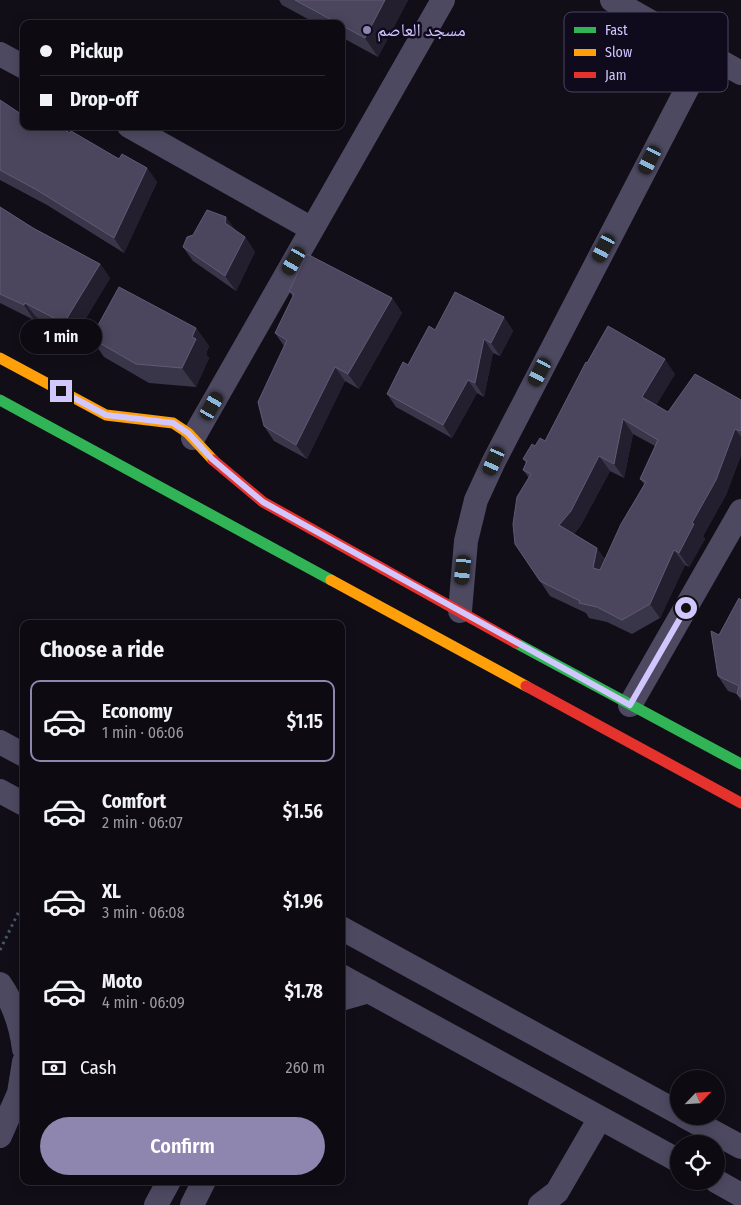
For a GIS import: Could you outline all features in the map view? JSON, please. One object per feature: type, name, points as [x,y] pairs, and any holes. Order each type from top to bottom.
[{"type":"street","points":[[193,438],[443,0]]},
{"type":"street","points":[[618,1],[636,12]]},
{"type":"street","points":[[0,54],[20,65]]},
{"type":"street","points":[[728,66],[741,73]]},
{"type":"street","points":[[460,611],[466,541],[476,500],[494,461],[685,92]]},
{"type":"street","points":[[136,130],[312,229]]},
{"type":"street","points":[[0,358],[106,415],[173,423],[193,438],[212,459],[263,502],[630,705],[741,764]]},
{"type":"street","points":[[0,400],[741,803]]},
{"type":"street","points":[[630,705],[741,511]]},
{"type":"street","points":[[0,742],[20,753]]},
{"type":"street","points":[[0,791],[20,802]]},
{"type":"street","points":[[345,930],[670,1108]]},
{"type":"street","points":[[345,978],[670,1156]]},
{"type":"street","points":[[0,984],[8,995],[20,1024]]},
{"type":"street","points":[[345,998],[369,991]]},
{"type":"street","points":[[0,1136],[20,1087]]},
{"type":"street","points":[[551,1201],[600,1118]]},
{"type":"street","points":[[701,1125],[741,1147]]},
{"type":"street","points":[[156,1205],[167,1185]]},
{"type":"street","points":[[192,1205],[202,1185]]},
{"type":"street","points":[[725,1186],[741,1195]]},
{"type":"path","points":[[0,950],[20,909]]},
{"type":"building","points":[[295,0],[385,0],[365,38],[345,27],[345,20],[332,20]]},
{"type":"building","points":[[0,100],[20,113],[20,130],[65,130],[70,133],[71,131],[119,159],[122,154],[147,168],[114,238],[37,190],[0,170]]},
{"type":"building","points":[[0,207],[33,228],[100,264],[64,323],[25,303],[24,305],[0,294]]},
{"type":"building","points":[[207,210],[226,217],[225,223],[245,237],[225,276],[183,247],[187,237],[193,235]]},
{"type":"building","points":[[307,254],[392,298],[348,374],[335,367],[296,445],[264,426],[258,402],[287,340],[275,333],[294,294],[289,291]]},
{"type":"building","points":[[119,287],[196,328],[192,337],[196,339],[182,368],[136,364],[91,338]]},
{"type":"building","points":[[455,292],[504,317],[491,343],[484,339],[475,383],[468,380],[443,425],[387,394],[403,362],[408,365],[429,326],[435,330]]},
{"type":"building","points":[[608,326],[665,359],[642,397],[668,412],[695,374],[741,400],[741,430],[735,429],[716,480],[692,523],[694,524],[679,553],[674,550],[650,604],[622,620],[597,607],[579,603],[580,601],[540,581],[515,544],[513,524],[517,497],[531,474],[523,470],[527,461],[523,459],[532,444],[535,446],[540,438],[545,441]],"holes":[[[623,419],[658,440],[640,479],[646,482],[621,524],[600,570],[593,568],[597,548],[559,525],[571,511],[599,456],[614,464]]]},
{"type":"building","points":[[739,598],[741,600],[741,697],[737,694],[739,686],[718,676],[711,631],[719,635]]},
{"type":"traffic: fast","points":[[0,400],[331,580]]},
{"type":"traffic: fast","points":[[516,643],[741,764]]},
{"type":"traffic: slow","points":[[0,358],[106,415],[173,423],[188,433],[213,460]]},
{"type":"traffic: slow","points":[[331,580],[526,686]]},
{"type":"traffic: jam","points":[[213,460],[263,502],[516,643]]},
{"type":"traffic: jam","points":[[526,686],[741,803]]},
{"type":"place","name":"مسجد العاصم","points":[[367,30]]},
{"type":"route","points":[[61,391],[106,415],[173,423],[188,433],[212,459],[263,502],[630,705],[686,608]]}]
